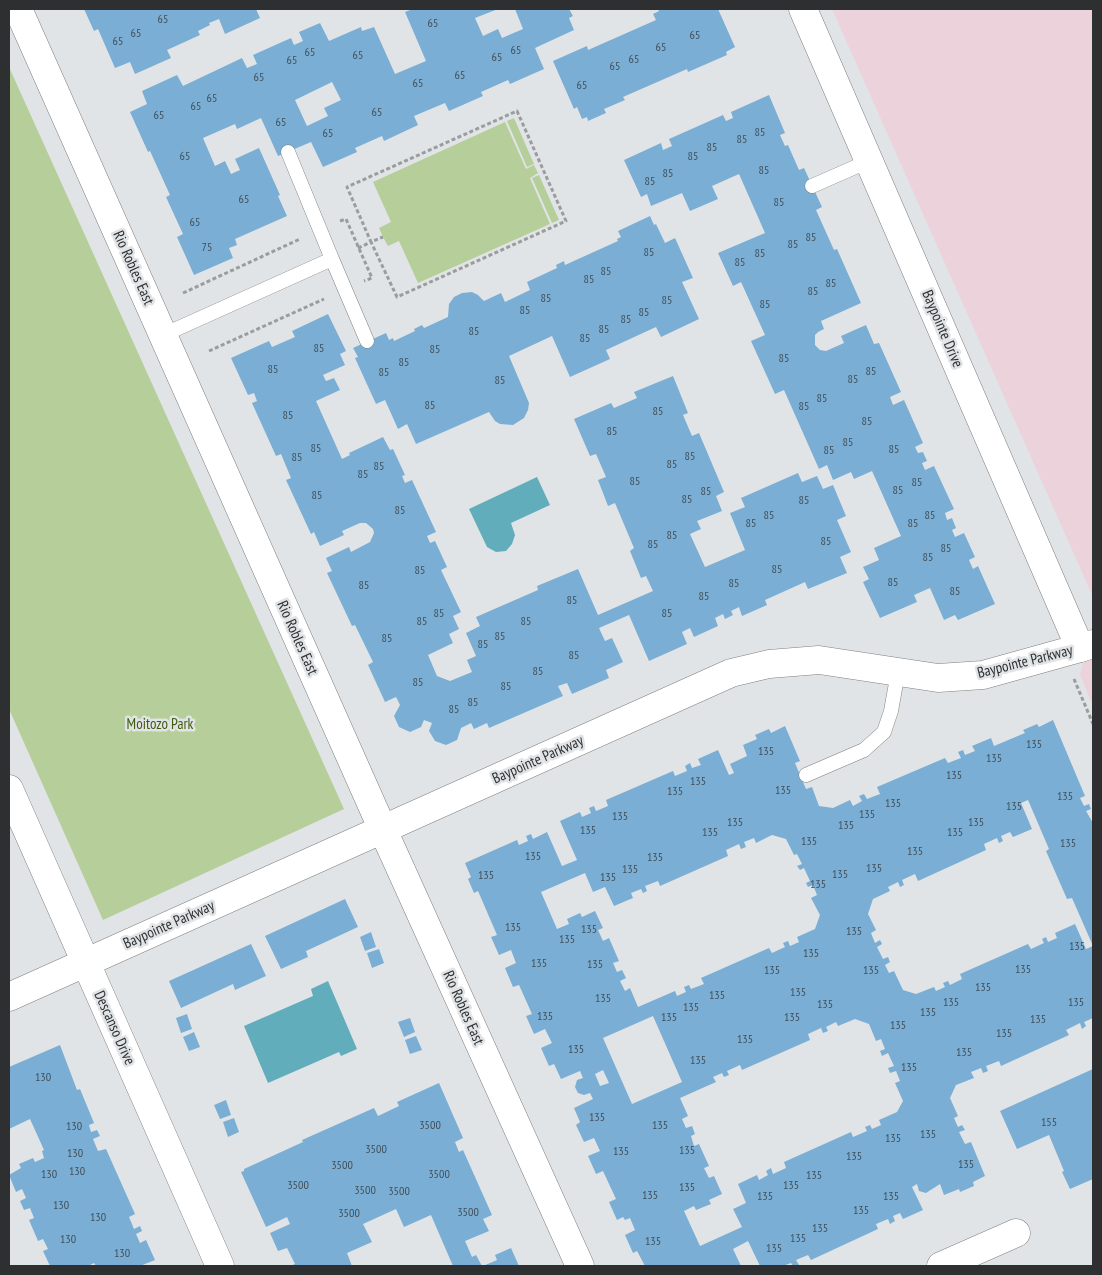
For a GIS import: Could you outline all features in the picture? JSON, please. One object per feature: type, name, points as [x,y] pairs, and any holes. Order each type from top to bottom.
[{"type":"street","name":"Rio Robles East","points":[[18,9],[383,830],[580,1266]]},
{"type":"street","name":"Baypointe Drive","points":[[803,9],[1079,649]]},
{"type":"street","name":"Baypointe Parkway","points":[[9,997],[731,672],[769,664],[819,660],[938,678],[983,675],[1079,649]]},
{"type":"street","name":"Descanso Drive","points":[[9,789],[220,1266]]},
{"type":"street","points":[[941,1266],[1016,1233]]},
{"type":"lane","points":[[288,152],[367,341]]},
{"type":"lane","points":[[812,186],[870,162]]},
{"type":"lane","points":[[163,336],[332,259]]},
{"type":"lane","points":[[806,775],[864,750],[884,732],[892,711],[898,672]]},
{"type":"path","points":[[517,111],[566,221],[397,297],[371,242],[347,187],[517,111]]},
{"type":"path","points":[[358,248],[383,237]]},
{"type":"path","points":[[1079,649],[1093,724]]},
{"type":"shaded area","points":[[832,9],[1093,9],[1093,597]]},
{"type":"shaded area","points":[[1093,622],[1093,706],[1080,675]]},
{"type":"green space","name":"Moitozo Park","points":[[9,67],[344,809],[103,920],[9,709]]},
{"type":"green space","points":[[514,118],[534,164],[527,167],[507,121]]},
{"type":"green space","points":[[505,122],[526,169],[534,165],[538,173],[530,178],[550,224],[418,283],[399,241],[388,246],[383,237],[379,228],[391,222],[373,182]]},
{"type":"green space","points":[[539,175],[559,220],[552,223],[532,178]]},
{"type":"water","points":[[537,477],[550,505],[511,523],[515,535],[512,544],[506,551],[496,552],[487,547],[469,509]]},
{"type":"water","points":[[328,981],[357,1049],[341,1056],[339,1052],[268,1083],[244,1026],[313,996],[311,989]]},
{"type":"building","points":[[84,9],[256,9],[260,18],[225,34],[219,19],[209,23],[210,25],[198,31],[200,35],[167,50],[171,58],[135,74],[130,62],[115,68],[98,29],[94,31]]},
{"type":"building","points":[[413,9],[498,9],[475,18],[483,36],[498,29],[502,38],[523,29],[515,9],[569,9],[573,16],[569,18],[574,30],[535,48],[544,69],[510,84],[508,80],[481,92],[483,96],[449,111],[445,103],[414,116],[418,125],[384,141],[382,136],[355,148],[357,152],[323,167],[311,142],[278,156],[261,118],[237,129],[235,124],[203,138],[215,166],[225,161],[231,174],[240,170],[235,159],[259,148],[280,195],[278,196],[287,216],[235,239],[237,245],[229,248],[233,258],[194,275],[177,237],[183,234],[166,197],[170,195],[130,112],[147,104],[142,91],[177,75],[183,86],[242,58],[247,68],[257,64],[253,55],[291,38],[294,45],[303,41],[299,32],[320,23],[329,41],[361,27],[362,31],[374,27],[395,74],[426,61],[405,12]],"holes":[[[332,82],[341,100],[324,108],[328,116],[307,126],[295,100]]]},
{"type":"building","points":[[658,9],[718,9],[735,47],[726,52],[727,55],[688,72],[687,69],[623,97],[625,100],[604,109],[606,113],[588,121],[587,117],[582,119],[577,107],[574,109],[553,61],[587,46],[588,50],[656,20],[653,14],[659,11]]},
{"type":"building","points":[[769,95],[785,133],[780,135],[785,146],[788,145],[799,170],[804,168],[822,207],[816,210],[834,250],[837,249],[861,303],[821,321],[824,329],[815,335],[815,345],[820,350],[826,351],[844,343],[841,336],[866,325],[874,344],[879,343],[901,392],[890,397],[893,405],[904,400],[923,443],[915,447],[918,453],[923,452],[927,461],[922,463],[925,470],[934,466],[954,509],[945,513],[947,520],[952,518],[956,528],[952,530],[955,537],[964,533],[975,557],[969,560],[973,569],[978,566],[995,604],[958,620],[955,615],[944,620],[930,588],[914,595],[917,602],[880,618],[863,582],[869,579],[863,567],[879,560],[874,548],[901,536],[872,471],[854,479],[851,472],[833,480],[827,465],[819,469],[784,390],[775,394],[751,341],[765,335],[741,282],[733,286],[718,253],[765,233],[739,174],[712,186],[718,199],[690,211],[682,193],[651,206],[647,194],[641,197],[624,160],[661,143],[663,150],[672,146],[669,139],[723,115],[726,121],[733,118],[731,112]]},
{"type":"building","points":[[650,216],[665,243],[675,238],[693,278],[682,282],[699,319],[661,337],[656,327],[606,350],[610,359],[570,377],[552,336],[509,356],[529,403],[524,418],[513,425],[500,424],[495,421],[489,412],[416,444],[407,424],[398,429],[385,400],[376,404],[355,358],[358,357],[353,348],[386,333],[389,340],[393,338],[394,341],[415,331],[414,329],[422,325],[424,328],[448,317],[449,304],[454,297],[462,293],[472,292],[484,301],[501,293],[505,302],[530,290],[527,282],[557,268],[556,265],[564,261],[565,265],[618,241],[617,239],[621,237],[618,231]]},
{"type":"building","points":[[328,314],[346,351],[340,354],[345,365],[323,375],[326,381],[334,378],[340,390],[316,401],[342,459],[350,455],[349,453],[383,437],[390,450],[393,449],[405,475],[402,476],[405,483],[412,480],[436,532],[427,536],[430,543],[435,541],[447,567],[441,570],[461,612],[453,616],[459,629],[449,634],[453,643],[428,655],[437,676],[450,681],[472,672],[467,660],[476,656],[466,633],[480,626],[476,617],[538,590],[537,586],[578,569],[598,615],[653,591],[646,576],[641,578],[630,551],[634,548],[615,503],[608,506],[598,480],[606,477],[596,454],[590,456],[574,419],[611,403],[614,408],[637,398],[634,392],[673,376],[688,413],[683,415],[692,436],[699,433],[724,492],[716,496],[722,511],[697,521],[701,529],[690,534],[705,567],[745,550],[730,513],[745,507],[741,498],[798,473],[802,482],[817,476],[823,489],[833,485],[846,516],[837,520],[851,552],[840,557],[847,573],[808,589],[805,582],[765,600],[767,605],[742,616],[739,607],[731,611],[733,615],[725,619],[723,614],[715,618],[718,626],[694,637],[690,628],[682,632],[687,644],[649,661],[629,615],[599,628],[605,641],[612,638],[623,662],[606,670],[609,678],[572,694],[567,683],[558,686],[563,696],[489,728],[487,723],[474,729],[471,723],[461,728],[457,740],[446,745],[435,741],[429,731],[432,723],[424,720],[421,727],[410,732],[399,727],[394,716],[400,705],[396,697],[385,702],[368,665],[373,662],[355,625],[352,626],[327,573],[332,571],[326,558],[349,547],[351,552],[370,542],[374,533],[373,529],[366,523],[360,523],[342,531],[344,535],[320,546],[314,532],[311,534],[286,480],[291,478],[281,454],[276,456],[252,403],[257,401],[254,393],[248,395],[231,358],[269,341],[272,347],[295,337],[292,331]]},
{"type":"building","points":[[1053,720],[1085,796],[1080,798],[1084,806],[1089,804],[1091,809],[1086,811],[1093,823],[1093,946],[1093,1018],[1084,1022],[1086,1026],[1082,1029],[1080,1023],[1066,1030],[1069,1035],[1001,1066],[999,1061],[986,1066],[988,1071],[983,1073],[981,1068],[971,1072],[974,1078],[956,1085],[950,1098],[958,1116],[954,1118],[958,1127],[962,1125],[965,1130],[959,1132],[965,1144],[971,1142],[985,1176],[973,1182],[974,1186],[960,1192],[959,1189],[944,1195],[940,1184],[926,1193],[919,1191],[917,1184],[912,1187],[923,1210],[903,1219],[900,1213],[893,1216],[895,1221],[890,1224],[888,1219],[876,1224],[878,1229],[811,1260],[808,1255],[796,1260],[799,1265],[796,1266],[793,1266],[791,1263],[783,1266],[760,1266],[748,1241],[733,1249],[741,1266],[645,1266],[637,1251],[633,1253],[625,1235],[635,1230],[630,1218],[625,1220],[623,1217],[617,1220],[609,1202],[616,1199],[603,1171],[596,1174],[588,1156],[600,1151],[594,1138],[584,1142],[576,1125],[580,1122],[574,1108],[593,1099],[590,1093],[584,1095],[578,1093],[575,1087],[577,1080],[583,1078],[580,1071],[561,1079],[554,1064],[549,1066],[541,1048],[552,1043],[545,1029],[534,1034],[526,1016],[532,1014],[519,985],[513,987],[505,968],[516,963],[511,950],[499,955],[491,937],[497,935],[478,891],[474,893],[468,879],[471,877],[465,863],[517,840],[519,845],[528,841],[526,836],[531,834],[533,839],[547,832],[562,866],[577,860],[560,821],[580,812],[582,817],[591,813],[589,808],[594,806],[596,811],[608,806],[606,800],[673,771],[675,776],[687,771],[685,766],[690,763],[692,768],[701,765],[698,759],[718,750],[729,775],[734,773],[730,764],[747,756],[743,745],[757,739],[755,735],[769,729],[771,733],[785,726],[800,761],[795,763],[806,789],[812,787],[819,806],[833,808],[850,800],[853,806],[862,801],[859,796],[864,794],[867,799],[880,794],[877,787],[945,758],[948,763],[961,758],[958,752],[963,750],[965,755],[975,751],[972,746],[991,738],[994,746],[1025,733],[1023,730],[1037,724],[1039,727]],"holes":[[[1028,800],[1049,849],[1046,851],[1067,899],[1072,898],[1093,946],[1086,949],[1075,924],[1055,933],[1057,938],[1048,942],[1046,937],[1042,939],[1044,943],[1031,949],[1028,944],[960,974],[962,979],[950,985],[948,981],[943,983],[945,987],[936,991],[934,987],[916,994],[903,990],[894,971],[889,973],[885,965],[890,962],[888,957],[883,959],[877,947],[882,944],[880,940],[875,943],[871,933],[876,930],[868,914],[873,899],[890,891],[888,887],[898,882],[900,887],[904,885],[902,880],[915,874],[918,881],[986,850],[984,844],[997,838],[999,843],[1003,841],[1001,836],[1010,832],[1013,837],[1032,829],[1021,803]],[[772,835],[786,839],[794,855],[797,854],[802,864],[797,866],[800,870],[804,868],[810,881],[806,883],[808,887],[813,885],[817,895],[811,898],[820,915],[815,929],[797,937],[799,942],[790,946],[788,941],[783,943],[785,947],[772,953],[769,948],[701,978],[704,984],[691,989],[689,985],[684,987],[686,992],[677,996],[675,991],[638,1007],[630,988],[625,991],[620,981],[626,978],[622,970],[617,972],[613,963],[619,961],[609,938],[603,941],[598,930],[603,928],[595,911],[582,917],[580,913],[567,919],[569,924],[557,929],[541,892],[585,873],[593,892],[605,887],[614,906],[633,898],[631,893],[641,889],[643,893],[647,891],[645,886],[658,881],[660,886],[728,856],[726,850],[739,844],[741,849],[746,847],[744,842],[754,838],[756,843]],[[653,1016],[682,1082],[632,1104],[603,1038]],[[855,1019],[869,1024],[876,1041],[881,1039],[885,1049],[880,1051],[882,1056],[888,1053],[894,1066],[888,1068],[890,1073],[896,1071],[900,1081],[895,1083],[903,1101],[897,1112],[879,1120],[881,1125],[872,1129],[870,1125],[865,1127],[867,1131],[853,1137],[851,1132],[784,1162],[786,1168],[773,1174],[771,1168],[766,1171],[768,1175],[759,1180],[757,1175],[738,1184],[746,1203],[733,1209],[742,1227],[700,1246],[684,1211],[694,1206],[696,1210],[711,1204],[709,1200],[722,1194],[714,1176],[709,1178],[704,1168],[709,1166],[699,1144],[694,1146],[691,1136],[695,1134],[692,1126],[686,1128],[682,1119],[688,1116],[680,1098],[716,1082],[713,1077],[722,1073],[724,1077],[729,1075],[727,1071],[740,1065],[742,1070],[810,1040],[808,1034],[821,1028],[823,1033],[828,1031],[826,1027],[836,1022],[838,1026]],[[603,1070],[609,1083],[600,1086],[595,1074]]]},
{"type":"building","points":[[345,899],[358,927],[306,951],[308,957],[281,969],[265,936]]},
{"type":"building","points":[[371,932],[376,947],[365,951],[360,937]]},
{"type":"building","points":[[251,944],[266,976],[235,990],[233,984],[181,1008],[169,981]]},
{"type":"building","points":[[379,949],[384,963],[372,968],[367,953]]},
{"type":"building","points":[[187,1014],[192,1029],[181,1033],[176,1018]]},
{"type":"building","points":[[410,1018],[415,1032],[404,1037],[398,1022]]},
{"type":"building","points":[[194,1032],[200,1047],[189,1051],[183,1037]]},
{"type":"building","points":[[416,1036],[422,1050],[410,1054],[405,1040]]},
{"type":"building","points":[[60,1045],[77,1090],[80,1089],[94,1123],[89,1125],[91,1132],[97,1130],[100,1136],[93,1139],[98,1151],[106,1149],[135,1214],[129,1217],[134,1229],[140,1226],[142,1231],[136,1234],[140,1243],[146,1240],[155,1260],[140,1266],[96,1266],[94,1263],[88,1266],[50,1266],[43,1251],[48,1249],[43,1239],[38,1241],[29,1220],[34,1218],[30,1208],[24,1210],[20,1201],[26,1198],[22,1189],[16,1192],[9,1175],[21,1168],[19,1164],[33,1158],[35,1162],[44,1158],[42,1151],[44,1150],[30,1119],[9,1129],[9,1067]]},
{"type":"building","points":[[1093,1069],[1093,1179],[1070,1189],[1049,1135],[1017,1149],[1000,1111]]},
{"type":"building","points":[[439,1083],[463,1138],[455,1142],[459,1152],[463,1150],[492,1215],[483,1219],[489,1231],[465,1241],[472,1257],[476,1255],[482,1266],[453,1266],[431,1215],[404,1227],[396,1209],[363,1224],[372,1242],[347,1253],[352,1266],[290,1266],[295,1264],[287,1248],[278,1251],[270,1233],[290,1224],[287,1217],[266,1227],[241,1172],[303,1142],[302,1140],[374,1108],[378,1116],[399,1106],[397,1102]]},
{"type":"building","points":[[226,1100],[231,1115],[220,1119],[214,1105]]},
{"type":"building","points":[[234,1118],[239,1132],[228,1137],[223,1122]]},
{"type":"building","points":[[511,1248],[519,1266],[483,1266],[497,1260],[495,1255]]}]
